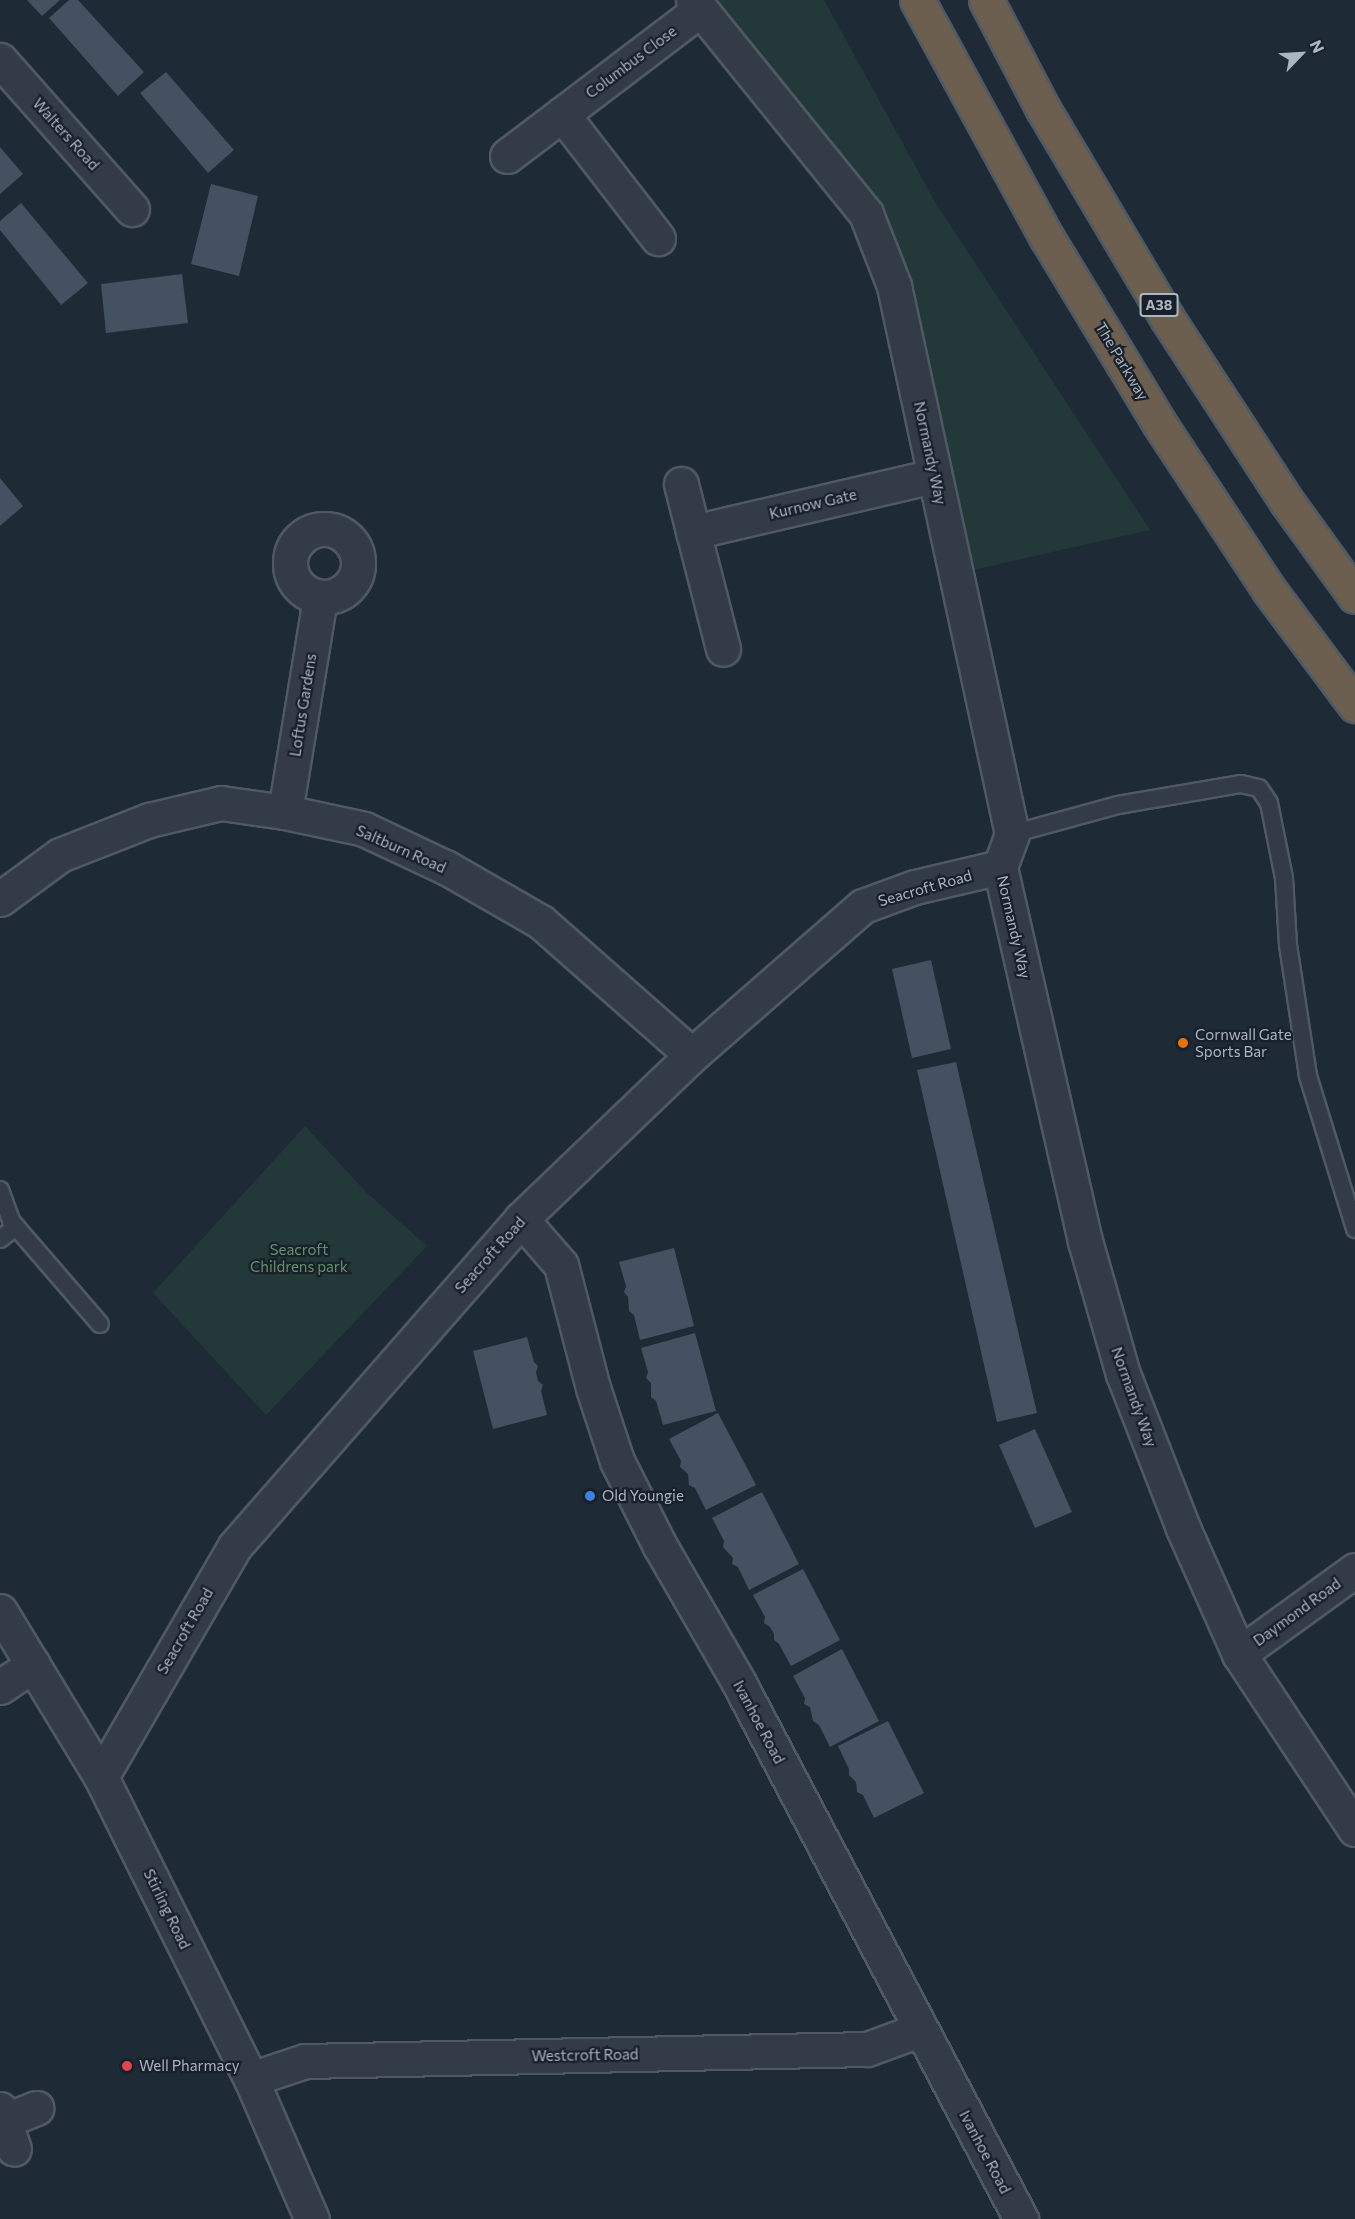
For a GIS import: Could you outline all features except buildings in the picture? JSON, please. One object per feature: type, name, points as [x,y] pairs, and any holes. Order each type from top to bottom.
[{"type":"highway","name":"The Parkway","points":[[917,0],[1047,238],[1159,423],[1269,590],[1355,705]]},
{"type":"highway","name":"A38","points":[[986,0],[1043,109],[1167,318],[1287,502],[1355,596]]},
{"type":"street","name":"Columbus Close","points":[[507,156],[697,5]]},
{"type":"street","name":"Normandy Way","points":[[697,5],[866,214],[894,286],[1012,834],[1000,867],[1085,1241],[1123,1374],[1183,1528],[1239,1654],[1355,1829]]},
{"type":"street","name":"Walters Road","points":[[0,60],[132,209]]},
{"type":"street","points":[[562,114],[658,238]]},
{"type":"street","name":"Kurnow Gate","points":[[693,532],[934,476]]},
{"type":"street","points":[[681,484],[723,649]]},
{"type":"street","name":"Loftus Gardens","points":[[285,812],[320,598]]},
{"type":"street","name":"Saltburn Road","points":[[0,899],[60,855],[149,820],[221,803],[285,812],[364,829],[447,868],[541,922],[692,1055]]},
{"type":"street","name":"Seacroft Road","points":[[101,1777],[235,1546],[520,1219],[692,1055],[863,906],[915,887],[1000,867]]},
{"type":"street","name":"Ivanhoe Road","points":[[520,1219],[561,1265],[593,1388],[617,1461],[660,1546],[739,1683],[1021,2219]]},
{"type":"street","name":"Daymond Road","points":[[1239,1654],[1355,1570]]},
{"type":"street","name":"Stirling Road","points":[[0,1611],[101,1777],[251,2079],[312,2219]]},
{"type":"street","points":[[0,1687],[33,1665]]},
{"type":"street","name":"Westcroft Road","points":[[251,2079],[305,2061],[867,2049],[920,2030]]},
{"type":"street","points":[[6,2127],[37,2108]]},
{"type":"lane","points":[[1012,834],[1118,805],[1240,784],[1259,788],[1269,803],[1284,878],[1288,945],[1308,1076],[1355,1229]]},
{"type":"lane","points":[[0,1190],[11,1221],[100,1324]]},
{"type":"lane","points":[[0,1239],[16,1227]]},
{"type":"green space","points":[[693,0],[824,0],[935,202],[1150,530],[955,574],[866,214]]},
{"type":"green space","name":"Seacroft Childrens park","points":[[305,1126],[366,1192],[427,1246],[266,1415],[153,1293]]},
{"type":"place","name":"Cornwall Gate Sports Bar","points":[[1183,1043]]},
{"type":"place","name":"Old Youngie","points":[[590,1496]]},
{"type":"place","name":"Well Pharmacy","points":[[127,2066]]}]
